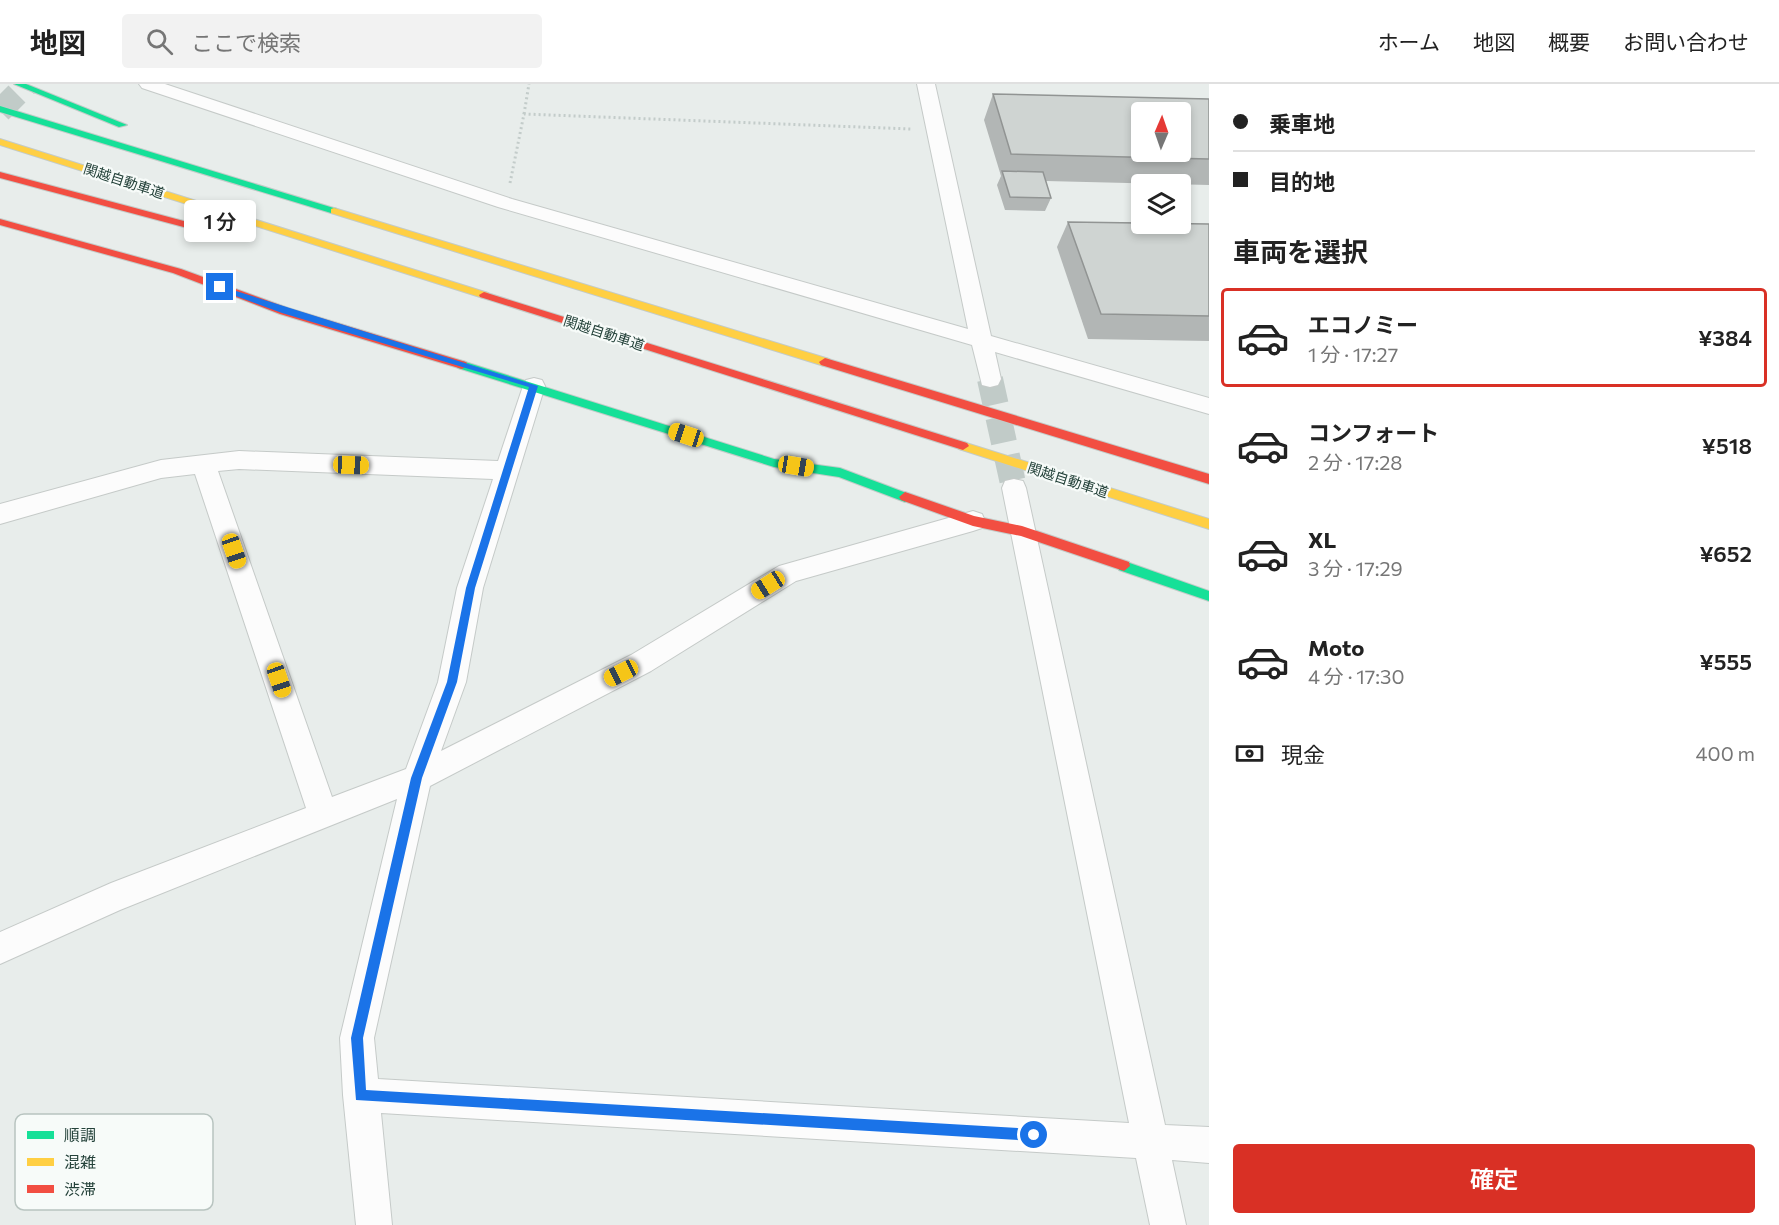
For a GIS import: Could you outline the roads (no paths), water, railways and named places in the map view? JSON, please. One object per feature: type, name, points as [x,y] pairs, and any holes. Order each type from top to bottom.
[{"type":"main road","points":[[18,84],[131,129]]},
{"type":"main road","name":"関越自動車道","points":[[0,109],[1209,479]]},
{"type":"main road","name":"関越自動車道","points":[[0,142],[1209,524]]},
{"type":"main road","points":[[217,160],[558,271],[685,319]]},
{"type":"main road","points":[[0,175],[237,239]]},
{"type":"main road","points":[[0,222],[177,271],[284,311],[534,386],[774,463],[840,473],[973,521],[1022,531],[1209,596]]},
{"type":"main road","points":[[353,269],[552,316]]},
{"type":"street","points":[[148,84],[506,202],[1209,406]]},
{"type":"street","points":[[926,84],[990,379]]},
{"type":"street","points":[[374,1225],[360,1095],[357,1038],[417,778],[452,682],[470,588],[534,386]]},
{"type":"street","points":[[0,514],[161,469],[239,460],[507,470]]},
{"type":"street","points":[[204,464],[324,815]]},
{"type":"street","points":[[1014,488],[1168,1225]]},
{"type":"street","points":[[0,948],[111,898],[417,778],[641,663],[788,573],[973,521]]},
{"type":"street","points":[[360,1095],[1209,1145]]},
{"type":"tunnel","points":[[0,111],[27,84]]},
{"type":"tunnel","points":[[990,379],[1014,488]]}]
